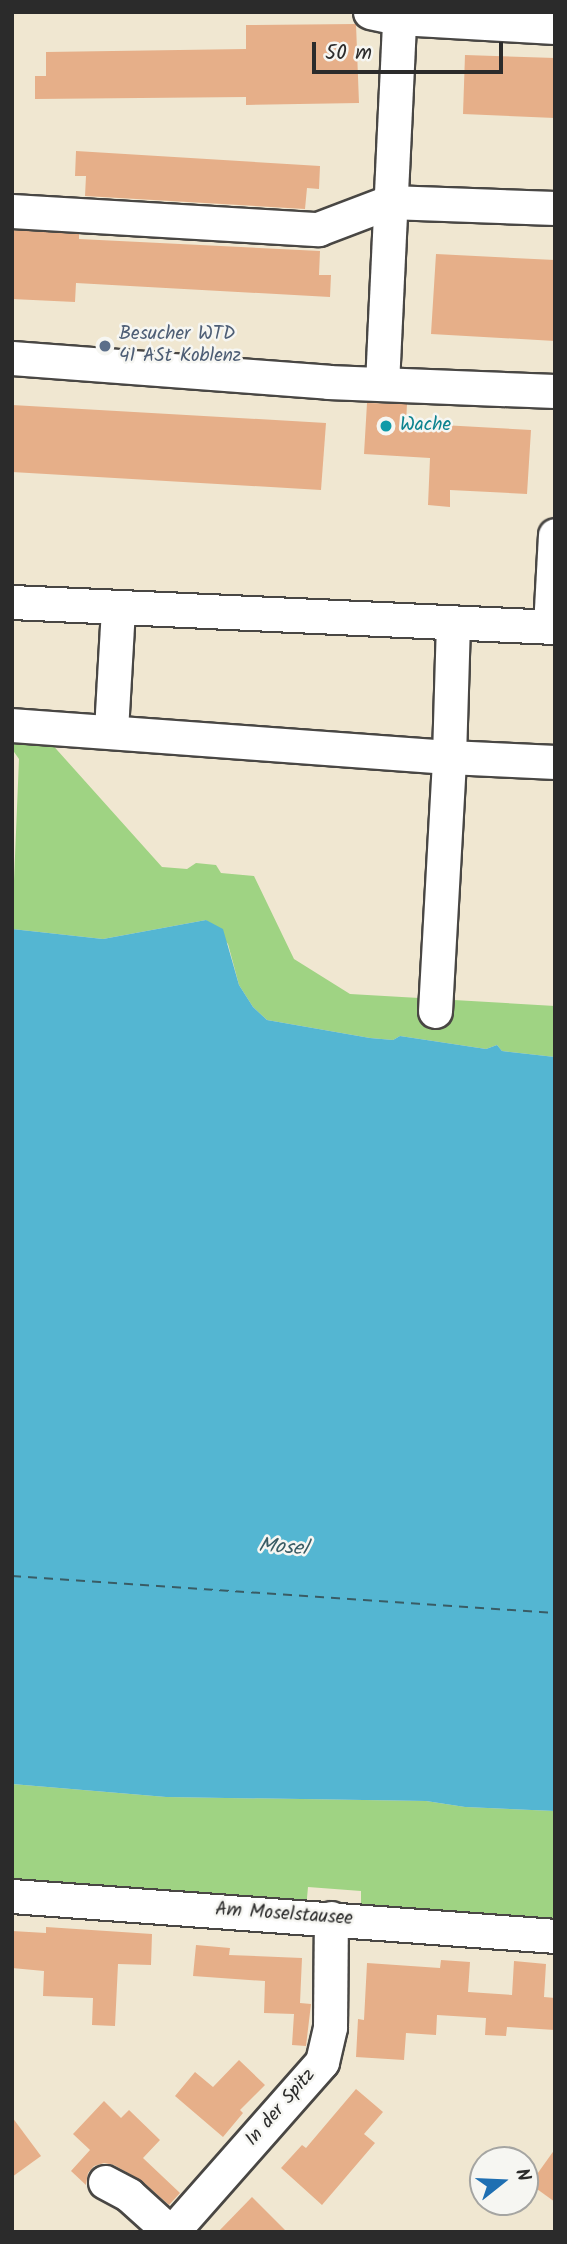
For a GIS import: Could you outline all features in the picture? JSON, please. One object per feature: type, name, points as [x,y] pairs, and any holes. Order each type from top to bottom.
[{"type":"street","points":[[382,384],[389,202],[390,14],[555,27]]},
{"type":"street","points":[[12,211],[318,229],[389,202],[555,208]]},
{"type":"street","points":[[12,358],[382,384],[555,391]]},
{"type":"street","points":[[12,602],[552,627],[555,535]]},
{"type":"street","points":[[111,730],[118,608]]},
{"type":"street","points":[[435,1011],[449,757],[453,622]]},
{"type":"street","points":[[12,725],[111,730],[449,757],[555,762]]},
{"type":"street","name":"Am Moselstausee","points":[[12,1896],[555,1936]]},
{"type":"street","name":"In der Spitz","points":[[171,2232],[322,2062],[330,2027],[331,1918]]},
{"type":"street","points":[[105,2182],[129,2195],[171,2232]]},
{"type":"green space","points":[[12,736],[49,741],[162,867],[187,869],[196,863],[216,865],[221,873],[254,876],[294,959],[350,994],[555,1006],[555,1057],[502,1051],[497,1045],[486,1049],[400,1036],[393,1040],[370,1038],[267,1020],[253,1007],[239,985],[228,944],[206,920],[103,939],[12,929],[19,759],[12,749]]},
{"type":"green space","points":[[12,1784],[166,1797],[426,1801],[465,1807],[555,1811],[555,1924],[361,1909],[361,1891],[308,1887],[306,1909],[12,1885]]},
{"type":"water","name":"Mosel","points":[[206,920],[223,929],[239,985],[253,1007],[267,1020],[370,1038],[393,1040],[400,1036],[486,1049],[497,1045],[502,1051],[555,1057],[555,1811],[465,1807],[426,1801],[166,1797],[12,1784],[12,929],[103,939]]},
{"type":"building","points":[[356,24],[359,103],[246,105],[246,97],[35,99],[35,76],[46,76],[46,52],[246,49],[246,25]]},
{"type":"building","points":[[465,55],[555,58],[555,118],[463,114]]},
{"type":"building","points":[[76,151],[320,166],[319,189],[307,188],[305,209],[85,196],[86,176],[75,176]]},
{"type":"building","points":[[12,230],[79,234],[79,239],[320,251],[319,275],[331,275],[330,297],[76,283],[75,302],[12,299]]},
{"type":"building","points":[[436,254],[555,260],[555,341],[431,334]]},
{"type":"building","points":[[367,403],[407,404],[406,423],[531,430],[527,494],[450,490],[450,507],[428,505],[430,458],[364,454]]},
{"type":"building","points":[[12,405],[326,423],[321,490],[12,472]]},
{"type":"building","points":[[46,1927],[152,1934],[151,1965],[118,1964],[115,2026],[92,2025],[93,1998],[43,1996],[44,1971],[12,1968],[12,1931],[46,1933]]},
{"type":"building","points":[[196,1945],[230,1948],[229,1955],[302,1958],[300,2003],[311,2004],[306,2046],[292,2045],[294,2014],[264,2013],[265,1981],[193,1976]]},
{"type":"building","points":[[441,1960],[470,1962],[468,1992],[512,1995],[514,1961],[546,1964],[544,1997],[555,1998],[555,2030],[507,2027],[506,2036],[485,2035],[486,2018],[437,2015],[436,2035],[406,2033],[404,2060],[356,2057],[358,2019],[364,2020],[367,1963],[440,1968]]},
{"type":"building","points":[[239,2060],[265,2085],[240,2110],[243,2113],[223,2137],[175,2096],[195,2072],[213,2087]]},
{"type":"building","points":[[356,2089],[383,2112],[364,2134],[375,2143],[322,2205],[281,2168],[302,2145],[306,2148]]},
{"type":"building","points":[[104,2101],[121,2118],[129,2110],[160,2140],[143,2158],[180,2193],[169,2205],[142,2181],[114,2165],[104,2163],[94,2166],[88,2173],[86,2185],[71,2171],[90,2150],[73,2134]]},
{"type":"building","points":[[12,2117],[41,2156],[12,2177]]},
{"type":"building","points":[[555,2149],[555,2202],[539,2190],[539,2171]]},
{"type":"building","points":[[252,2197],[287,2232],[218,2232]]},
{"type":"ferry route","points":[[12,1576],[555,1613]]},
{"type":"place","name":"Besucher WTD 41 ASt Koblenz","points":[[105,346]]},
{"type":"place","name":"Wache","points":[[386,426]]}]
